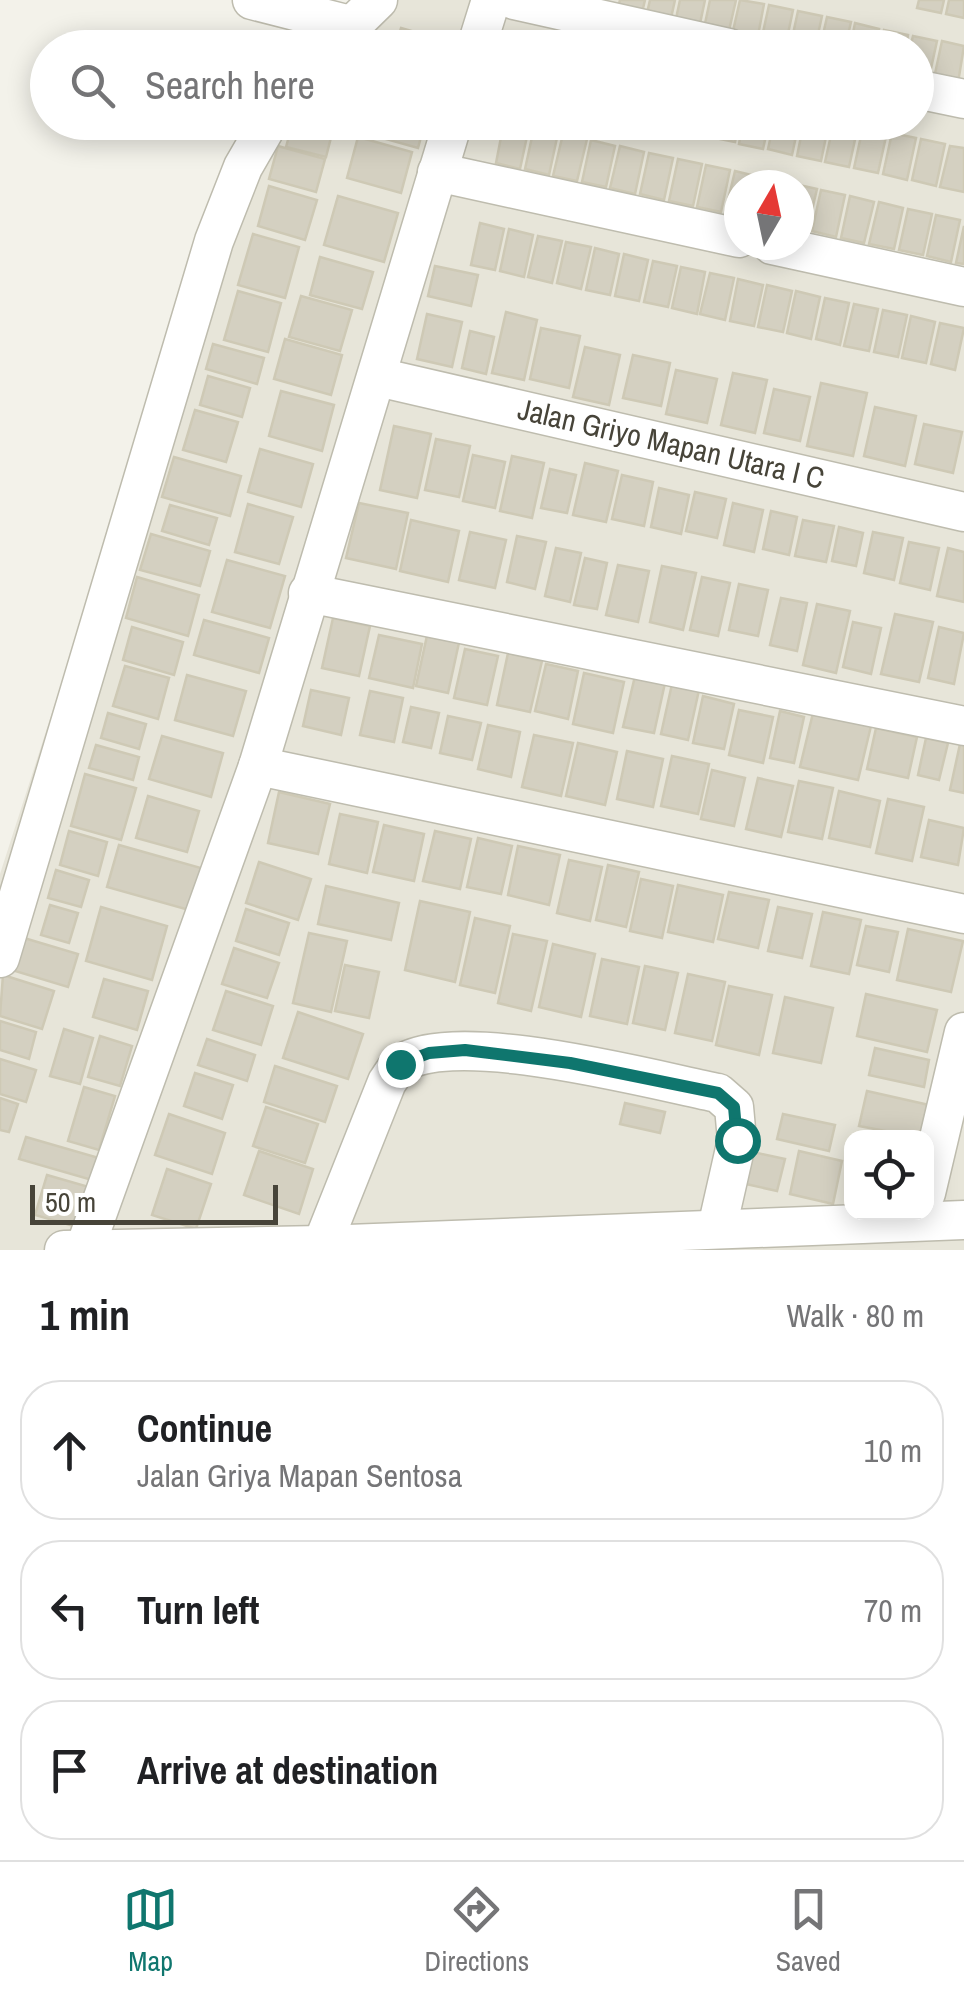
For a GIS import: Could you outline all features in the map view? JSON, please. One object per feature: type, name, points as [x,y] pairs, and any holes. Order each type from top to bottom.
[{"type":"street","points":[[252,0],[352,24]]},
{"type":"street","points":[[482,30],[491,0]]},
{"type":"street","points":[[514,0],[648,30]]},
{"type":"street","points":[[934,93],[964,100]]},
{"type":"street","points":[[0,958],[14,871],[214,241],[243,167],[259,140]]},
{"type":"street","points":[[447,140],[258,766],[75,1249],[322,1245],[718,1228],[844,1216]]},
{"type":"street","points":[[437,172],[724,235]]},
{"type":"street","points":[[814,254],[964,287]]},
{"type":"street","name":"Jalan Griyo Mapan Utara I C","points":[[378,377],[964,512]]},
{"type":"street","points":[[308,593],[964,726]]},
{"type":"street","points":[[258,766],[964,914]]},
{"type":"street","points":[[934,1162],[964,1032]]},
{"type":"street","points":[[322,1245],[387,1082],[400,1064],[429,1053],[465,1050],[570,1063],[718,1093],[734,1107],[737,1140],[718,1228]]},
{"type":"street","points":[[934,1212],[964,1220]]},
{"type":"shaded area","points":[[354,0],[964,0],[964,1250],[0,1250],[0,874],[237,140],[934,140],[934,30],[321,30]]},
{"type":"building","points":[[620,0],[645,0],[640,21],[616,15]]},
{"type":"building","points":[[650,0],[675,0],[669,27],[645,22]]},
{"type":"building","points":[[680,0],[705,0],[699,30],[674,28]]},
{"type":"building","points":[[710,0],[736,0],[729,30],[704,30]]},
{"type":"building","points":[[740,0],[764,4],[759,30],[733,30]]},
{"type":"building","points":[[919,0],[944,0],[941,13],[917,8]]},
{"type":"building","points":[[949,0],[964,0],[964,18],[946,14]]},
{"type":"building","points":[[769,5],[793,10],[789,30],[764,30]]},
{"type":"building","points":[[798,11],[822,16],[819,30],[794,30]]},
{"type":"building","points":[[827,17],[851,22],[849,30],[824,30]]},
{"type":"building","points":[[855,23],[879,29],[879,30],[854,30]]},
{"type":"building","points":[[942,41],[964,46],[957,89],[934,83]]},
{"type":"building","points":[[288,140],[330,140],[326,157],[286,147]]},
{"type":"building","points":[[357,140],[412,152],[401,193],[347,178]]},
{"type":"building","points":[[389,140],[420,140],[418,148]]},
{"type":"building","points":[[500,140],[526,140],[520,169],[496,163]]},
{"type":"building","points":[[531,140],[556,140],[549,175],[525,169]]},
{"type":"building","points":[[562,140],[587,140],[577,181],[553,176]]},
{"type":"building","points":[[591,140],[615,146],[606,187],[582,182]]},
{"type":"building","points":[[740,140],[765,140],[763,149],[739,144]]},
{"type":"building","points":[[770,140],[795,140],[792,155],[768,149]]},
{"type":"building","points":[[800,140],[825,140],[821,161],[797,156]]},
{"type":"building","points":[[830,140],[855,140],[849,167],[825,162]]},
{"type":"building","points":[[860,140],[885,140],[878,173],[854,168]]},
{"type":"building","points":[[890,140],[916,140],[907,180],[883,174]]},
{"type":"building","points":[[921,140],[945,144],[936,186],[912,180]]},
{"type":"building","points":[[278,146],[325,159],[316,192],[269,179]]},
{"type":"building","points":[[620,146],[644,152],[635,194],[610,188]]},
{"type":"building","points":[[950,146],[964,148],[964,192],[940,187]]},
{"type":"building","points":[[649,153],[673,158],[664,200],[640,194]]},
{"type":"building","points":[[678,159],[702,164],[693,206],[669,201]]},
{"type":"building","points":[[706,165],[730,170],[724,170],[721,212],[697,207]]},
{"type":"building","points":[[269,186],[317,200],[305,240],[258,226]]},
{"type":"building","points":[[821,190],[845,195],[836,237],[814,232]]},
{"type":"building","points":[[338,196],[398,213],[384,262],[324,245]]},
{"type":"building","points":[[850,196],[874,202],[864,243],[841,238]]},
{"type":"building","points":[[879,202],[903,208],[894,249],[869,244]]},
{"type":"building","points":[[908,209],[932,214],[923,255],[899,250]]},
{"type":"building","points":[[936,215],[960,220],[951,262],[927,256]]},
{"type":"building","points":[[480,223],[504,229],[495,270],[471,265]]},
{"type":"building","points":[[964,226],[964,264],[956,263]]},
{"type":"building","points":[[509,229],[533,235],[524,277],[500,271]]},
{"type":"building","points":[[253,234],[299,247],[285,298],[238,285]]},
{"type":"building","points":[[538,236],[562,241],[552,283],[528,277]]},
{"type":"building","points":[[566,242],[591,247],[581,289],[557,283]]},
{"type":"building","points":[[595,248],[619,254],[610,295],[586,290]]},
{"type":"building","points":[[624,254],[648,260],[639,301],[615,296]]},
{"type":"building","points":[[320,257],[373,272],[362,309],[310,295]]},
{"type":"building","points":[[653,261],[677,266],[668,307],[644,302]]},
{"type":"building","points":[[435,266],[478,275],[471,306],[428,296]]},
{"type":"building","points":[[681,267],[705,272],[697,314],[672,308]]},
{"type":"building","points":[[710,273],[734,278],[725,320],[700,314]]},
{"type":"building","points":[[738,279],[763,285],[754,326],[730,321]]},
{"type":"building","points":[[767,285],[792,291],[783,332],[758,327]]},
{"type":"building","points":[[238,291],[281,303],[268,352],[224,340]]},
{"type":"building","points":[[796,291],[820,297],[811,339],[787,333]]},
{"type":"building","points":[[301,296],[352,310],[340,351],[289,337]]},
{"type":"building","points":[[825,298],[849,303],[840,345],[816,339]]},
{"type":"building","points":[[854,304],[878,309],[869,351],[844,346]]},
{"type":"building","points":[[883,310],[907,315],[898,357],[874,352]]},
{"type":"building","points":[[506,312],[537,320],[524,380],[492,373]]},
{"type":"building","points":[[427,314],[462,322],[452,367],[417,359]]},
{"type":"building","points":[[911,316],[935,322],[926,363],[902,358]]},
{"type":"building","points":[[940,323],[964,328],[955,370],[931,364]]},
{"type":"building","points":[[541,328],[580,336],[569,388],[530,379]]},
{"type":"building","points":[[470,331],[494,337],[486,374],[462,368]]},
{"type":"building","points":[[285,339],[342,355],[331,395],[274,379]]},
{"type":"building","points":[[213,344],[264,358],[257,384],[206,369]]},
{"type":"building","points":[[585,347],[620,355],[609,405],[573,397]]},
{"type":"building","points":[[633,355],[670,363],[661,406],[623,398]]},
{"type":"building","points":[[676,370],[717,379],[707,423],[666,414]]},
{"type":"building","points":[[733,373],[767,380],[755,433],[721,425]]},
{"type":"building","points":[[208,376],[250,388],[242,417],[200,405]]},
{"type":"building","points":[[821,383],[867,393],[853,456],[807,446]]},
{"type":"building","points":[[774,389],[810,397],[800,441],[764,433]]},
{"type":"building","points":[[281,391],[334,405],[322,451],[269,436]]},
{"type":"building","points":[[875,407],[916,416],[905,466],[864,456]]},
{"type":"building","points":[[195,410],[238,422],[226,462],[183,450]]},
{"type":"building","points":[[924,424],[962,432],[953,473],[915,464]]},
{"type":"building","points":[[394,426],[431,434],[417,498],[380,490]]},
{"type":"building","points":[[436,439],[470,446],[459,497],[425,490]]},
{"type":"building","points":[[260,449],[313,464],[301,507],[248,492]]},
{"type":"building","points":[[473,455],[505,462],[495,508],[463,501]]},
{"type":"building","points":[[512,456],[544,463],[532,518],[500,511]]},
{"type":"building","points":[[174,457],[241,476],[230,516],[162,497]]},
{"type":"building","points":[[585,463],[618,471],[606,522],[573,515]]},
{"type":"building","points":[[550,469],[576,475],[567,513],[541,508]]},
{"type":"building","points":[[622,475],[653,482],[644,526],[612,519]]},
{"type":"building","points":[[659,488],[689,495],[681,534],[651,527]]},
{"type":"building","points":[[695,492],[726,499],[717,538],[686,531]]},
{"type":"building","points":[[359,503],[408,513],[396,569],[346,558]]},
{"type":"building","points":[[733,503],[763,510],[754,552],[724,545]]},
{"type":"building","points":[[248,504],[293,517],[279,564],[235,552]]},
{"type":"building","points":[[170,505],[217,518],[209,545],[162,531]]},
{"type":"building","points":[[771,511],[797,517],[789,555],[763,549]]},
{"type":"building","points":[[411,520],[459,531],[448,582],[400,571]]},
{"type":"building","points":[[803,520],[834,526],[826,562],[795,556]]},
{"type":"building","points":[[839,527],[863,533],[856,566],[832,561]]},
{"type":"building","points":[[470,532],[506,540],[495,588],[459,580]]},
{"type":"building","points":[[873,532],[903,538],[894,580],[864,573]]},
{"type":"building","points":[[151,534],[210,551],[200,586],[140,570]]},
{"type":"building","points":[[517,536],[546,542],[535,589],[507,582]]},
{"type":"building","points":[[909,542],[939,548],[930,590],[900,583]]},
{"type":"building","points":[[556,548],[581,553],[570,602],[545,596]]},
{"type":"building","points":[[948,548],[964,552],[964,602],[937,596]]},
{"type":"building","points":[[585,558],[607,563],[597,609],[574,605]]},
{"type":"building","points":[[227,560],[285,576],[270,628],[212,612]]},
{"type":"building","points":[[618,565],[649,571],[638,622],[606,615]]},
{"type":"building","points":[[662,566],[696,573],[683,630],[650,622]]},
{"type":"building","points":[[137,577],[199,595],[188,636],[126,618]]},
{"type":"building","points":[[702,577],[730,583],[718,636],[690,630]]},
{"type":"building","points":[[739,584],[768,590],[758,636],[729,630]]},
{"type":"building","points":[[781,598],[807,603],[797,651],[770,645]]},
{"type":"building","points":[[817,604],[850,611],[836,673],[803,665]]},
{"type":"building","points":[[895,614],[933,622],[919,682],[881,674]]},
{"type":"building","points":[[333,618],[370,626],[359,676],[322,668]]},
{"type":"building","points":[[204,620],[269,638],[259,673],[194,655]]},
{"type":"building","points":[[853,622],[881,628],[871,674],[843,667]]},
{"type":"building","points":[[132,627],[183,642],[174,675],[123,660]]},
{"type":"building","points":[[939,627],[964,633],[954,684],[928,678]]},
{"type":"building","points":[[428,631],[460,638],[448,693],[416,686]]},
{"type":"building","points":[[379,635],[422,644],[413,688],[369,678]]},
{"type":"building","points":[[465,649],[498,656],[487,705],[454,698]]},
{"type":"building","points":[[508,653],[542,661],[530,712],[497,705]]},
{"type":"building","points":[[546,664],[578,671],[568,719],[535,711]]},
{"type":"building","points":[[125,666],[169,678],[158,719],[113,706]]},
{"type":"building","points":[[584,673],[624,682],[613,733],[573,724]]},
{"type":"building","points":[[187,675],[246,691],[233,736],[175,720]]},
{"type":"building","points":[[635,676],[665,683],[654,733],[623,727]]},
{"type":"building","points":[[672,684],[699,690],[688,740],[661,734]]},
{"type":"building","points":[[311,690],[349,698],[341,735],[303,726]]},
{"type":"building","points":[[370,691],[403,698],[394,742],[360,735]]},
{"type":"building","points":[[703,696],[734,704],[724,749],[693,743]]},
{"type":"building","points":[[411,707],[439,713],[431,748],[403,742]]},
{"type":"building","points":[[739,710],[773,717],[763,763],[729,755]]},
{"type":"building","points":[[780,711],[804,717],[794,763],[770,758]]},
{"type":"building","points":[[108,713],[146,724],[139,749],[101,738]]},
{"type":"building","points":[[813,713],[871,726],[858,780],[800,767]]},
{"type":"building","points":[[448,716],[481,723],[472,760],[440,753]]},
{"type":"building","points":[[488,725],[520,732],[511,777],[478,769]]},
{"type":"building","points":[[876,728],[917,737],[908,778],[867,769]]},
{"type":"building","points":[[534,735],[573,743],[561,796],[522,787]]},
{"type":"building","points":[[162,736],[223,753],[211,797],[149,779]]},
{"type":"building","points":[[926,738],[948,743],[939,780],[918,775]]},
{"type":"building","points":[[578,743],[617,752],[605,805],[566,796]]},
{"type":"building","points":[[960,744],[964,745],[964,793],[950,790]]},
{"type":"building","points":[[96,745],[139,757],[133,780],[89,768]]},
{"type":"building","points":[[627,751],[663,759],[653,807],[617,799]]},
{"type":"building","points":[[672,756],[709,764],[698,814],[661,806]]},
{"type":"building","points":[[712,770],[745,778],[734,826],[701,819]]},
{"type":"building","points":[[85,774],[136,788],[121,840],[71,826]]},
{"type":"building","points":[[758,778],[793,786],[781,837],[746,829]]},
{"type":"building","points":[[799,781],[833,788],[822,839],[788,832]]},
{"type":"building","points":[[839,791],[880,801],[870,847],[829,838]]},
{"type":"building","points":[[279,792],[330,804],[318,854],[268,843]]},
{"type":"building","points":[[148,796],[199,811],[187,852],[136,838]]},
{"type":"building","points":[[888,799],[924,807],[912,861],[876,853]]},
{"type":"building","points":[[340,814],[378,822],[367,873],[329,864]]},
{"type":"building","points":[[929,820],[964,828],[958,865],[921,857]]},
{"type":"building","points":[[384,825],[424,834],[414,881],[373,872]]},
{"type":"building","points":[[69,831],[107,842],[98,876],[60,865]]},
{"type":"building","points":[[435,831],[471,839],[460,889],[423,881]]},
{"type":"building","points":[[478,838],[512,846],[501,894],[467,887]]},
{"type":"building","points":[[119,845],[201,868],[189,910],[107,887]]},
{"type":"building","points":[[518,846],[560,855],[549,905],[508,895]]},
{"type":"building","points":[[569,860],[602,867],[590,921],[557,913]]},
{"type":"building","points":[[259,862],[311,879],[298,920],[246,903]]},
{"type":"building","points":[[608,865],[639,872],[626,927],[596,920]]},
{"type":"building","points":[[56,870],[89,880],[81,907],[48,898]]},
{"type":"building","points":[[641,879],[673,886],[662,938],[630,931]]},
{"type":"building","points":[[678,885],[723,895],[713,942],[668,932]]},
{"type":"building","points":[[326,886],[399,903],[391,940],[318,924]]},
{"type":"building","points":[[729,892],[769,900],[758,948],[718,939]]},
{"type":"building","points":[[420,901],[470,912],[455,982],[405,970]]},
{"type":"building","points":[[50,905],[78,913],[69,943],[41,935]]},
{"type":"building","points":[[101,907],[167,926],[152,980],[86,961]]},
{"type":"building","points":[[778,907],[812,914],[802,958],[768,951]]},
{"type":"building","points":[[246,909],[289,923],[279,955],[236,941]]},
{"type":"building","points":[[823,912],[861,920],[849,974],[811,966]]},
{"type":"building","points":[[475,918],[510,926],[495,993],[460,985]]},
{"type":"building","points":[[866,926],[898,932],[889,972],[857,965]]},
{"type":"building","points":[[908,929],[963,941],[951,992],[897,980]]},
{"type":"building","points":[[309,933],[347,941],[331,1012],[293,1003]]},
{"type":"building","points":[[513,934],[547,941],[531,1011],[498,1003]]},
{"type":"building","points":[[24,938],[78,954],[68,987],[15,971]]},
{"type":"building","points":[[553,944],[595,954],[581,1017],[539,1007]]},
{"type":"building","points":[[234,948],[279,963],[267,998],[222,984]]},
{"type":"building","points":[[602,959],[639,967],[627,1024],[590,1016]]},
{"type":"building","points":[[345,965],[379,972],[369,1018],[335,1011]]},
{"type":"building","points":[[645,966],[678,973],[665,1030],[633,1023]]},
{"type":"building","points":[[688,974],[725,982],[712,1041],[675,1033]]},
{"type":"building","points":[[3,975],[54,991],[42,1029],[0,1016]]},
{"type":"building","points":[[104,979],[148,991],[137,1030],[93,1017]]},
{"type":"building","points":[[729,986],[772,995],[759,1055],[716,1045]]},
{"type":"building","points":[[226,991],[273,1006],[261,1045],[213,1030]]},
{"type":"building","points":[[866,994],[937,1010],[927,1052],[857,1036]]},
{"type":"building","points":[[785,997],[833,1008],[821,1063],[773,1053]]},
{"type":"building","points":[[298,1012],[363,1034],[348,1079],[283,1058]]},
{"type":"building","points":[[0,1021],[36,1032],[29,1059],[0,1050]]},
{"type":"building","points":[[64,1029],[93,1038],[80,1084],[50,1076]]},
{"type":"building","points":[[100,1036],[132,1046],[120,1086],[88,1077]]},
{"type":"building","points":[[207,1039],[255,1055],[247,1081],[198,1065]]},
{"type":"building","points":[[875,1048],[929,1060],[924,1087],[869,1075]]},
{"type":"building","points":[[0,1059],[36,1070],[26,1102],[0,1094]]},
{"type":"building","points":[[275,1066],[337,1086],[325,1122],[264,1102]]},
{"type":"building","points":[[195,1073],[233,1085],[222,1119],[184,1106]]},
{"type":"building","points":[[84,1087],[115,1096],[99,1150],[68,1141]]},
{"type":"building","points":[[867,1091],[929,1105],[924,1130],[859,1126]]},
{"type":"building","points":[[0,1098],[18,1104],[9,1132],[0,1130]]},
{"type":"building","points":[[625,1103],[665,1112],[660,1133],[620,1124]]},
{"type":"building","points":[[266,1107],[318,1124],[305,1163],[253,1146]]},
{"type":"building","points":[[169,1114],[225,1133],[212,1174],[155,1155]]},
{"type":"building","points":[[783,1114],[835,1125],[829,1151],[777,1139]]},
{"type":"building","points":[[26,1137],[99,1158],[92,1180],[19,1159]]},
{"type":"building","points":[[259,1151],[313,1169],[299,1214],[244,1195]]},
{"type":"building","points":[[799,1151],[842,1161],[833,1204],[790,1194]]},
{"type":"building","points":[[753,1152],[785,1159],[777,1191],[746,1184]]},
{"type":"building","points":[[167,1169],[211,1184],[196,1229],[152,1215]]},
{"type":"building","points":[[47,1175],[89,1187],[77,1227],[35,1215]]},
{"type":"route","points":[[400,1064],[429,1053],[465,1050],[570,1063],[718,1093],[734,1107],[737,1140]]}]
